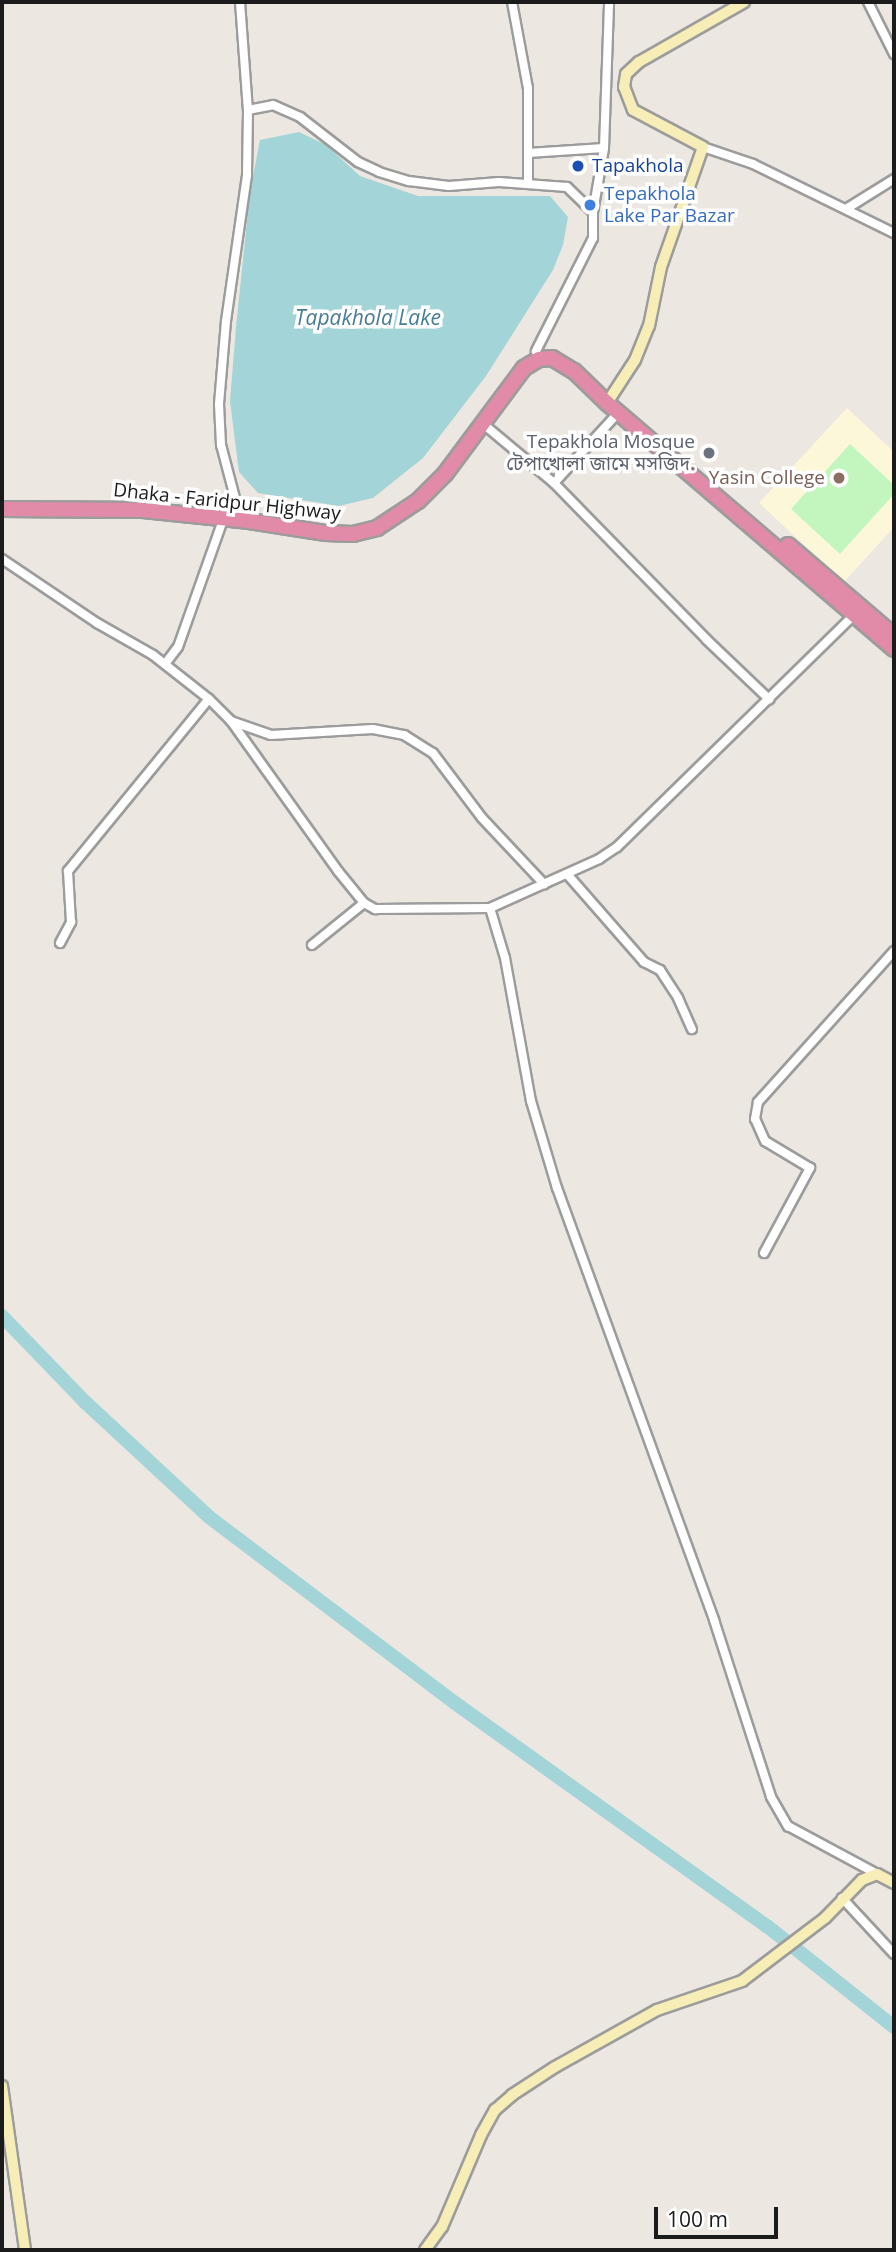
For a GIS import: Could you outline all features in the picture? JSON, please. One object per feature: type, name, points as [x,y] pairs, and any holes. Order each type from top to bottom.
[{"type":"highway","name":"Dhaka - Faridpur Highway","points":[[220,517],[239,513],[327,527],[352,527],[374,521],[415,499],[505,379],[536,351],[555,350],[578,365],[612,404]]},
{"type":"highway","name":"Dhaka - Faridpur Highway","points":[[2,502],[77,505],[220,517],[326,533],[353,534],[377,528],[445,474],[524,369],[544,358],[552,358],[574,371],[710,485],[857,612],[894,649]]},
{"type":"highway","name":"Dhaka - Faridpur Highway","points":[[2,509],[77,505]]},
{"type":"highway","name":"Dhaka - Faridpur Highway","points":[[857,612],[894,636]]},
{"type":"street","points":[[239,513],[221,445],[219,404],[226,321],[247,175],[247,110],[240,2]]},
{"type":"street","points":[[512,2],[528,88],[528,183]]},
{"type":"street","points":[[536,351],[589,251],[593,238],[593,212],[604,148],[608,2]]},
{"type":"street","points":[[744,2],[639,62],[626,74],[624,87],[633,110],[703,147],[753,164],[894,233]]},
{"type":"street","points":[[869,2],[894,54]]},
{"type":"street","points":[[247,110],[272,105],[300,117],[358,162],[379,173],[409,181],[449,186],[528,183],[567,187],[593,212]]},
{"type":"street","points":[[554,482],[612,404],[635,360],[649,326],[661,267],[703,147]]},
{"type":"street","points":[[528,153],[604,148]]},
{"type":"street","points":[[846,209],[894,179]]},
{"type":"street","points":[[482,423],[554,482],[707,640],[769,699]]},
{"type":"street","points":[[165,664],[178,647],[220,517]]},
{"type":"street","points":[[2,559],[165,664],[209,699],[231,721],[293,811],[364,903],[375,909],[490,908],[567,874],[617,847],[857,612]]},
{"type":"street","points":[[60,943],[71,922],[68,871],[209,699]]},
{"type":"street","points":[[231,721],[271,735],[299,736],[373,729],[404,735],[433,753],[482,818],[544,884]]},
{"type":"street","points":[[567,874],[644,962],[660,970],[678,998],[692,1029]]},
{"type":"street","points":[[312,944],[364,903]]},
{"type":"street","points":[[490,908],[505,958],[531,1101],[557,1188],[714,1620],[771,1797],[788,1826],[894,1883]]},
{"type":"street","points":[[764,1253],[810,1168],[765,1141],[755,1119],[758,1102],[894,950]]},
{"type":"street","points":[[425,2250],[442,2227],[481,2135],[495,2110],[512,2095],[555,2067],[657,2010],[742,1981],[825,1918],[862,1880],[877,1874]]},
{"type":"street","points":[[842,1898],[894,1954]]},
{"type":"street","points":[[2,2086],[25,2250]]},
{"type":"shaded area","name":"Yasin College","points":[[847,408],[894,452],[894,527],[844,582],[759,503]]},
{"type":"green space","points":[[850,444],[894,485],[894,494],[840,554],[791,509]]},
{"type":"water","name":"Tapakhola Lake","points":[[299,132],[326,145],[360,176],[418,196],[550,196],[568,217],[563,245],[553,270],[486,376],[423,458],[373,498],[339,506],[258,493],[239,472],[230,401],[250,192],[260,140]]},
{"type":"waterway","points":[[2,1316],[85,1402],[209,1517],[455,1703],[767,1926],[894,2027]]},
{"type":"place","name":"Tapakhola","points":[[578,166]]},
{"type":"place","name":"Tepakhola Lake Par Bazar","points":[[590,205]]},
{"type":"place","name":"Tepakhola Mosque টেপাখোলা জামে মসজিদ.","points":[[709,453]]},
{"type":"place","name":"Yasin College","points":[[839,478]]}]
